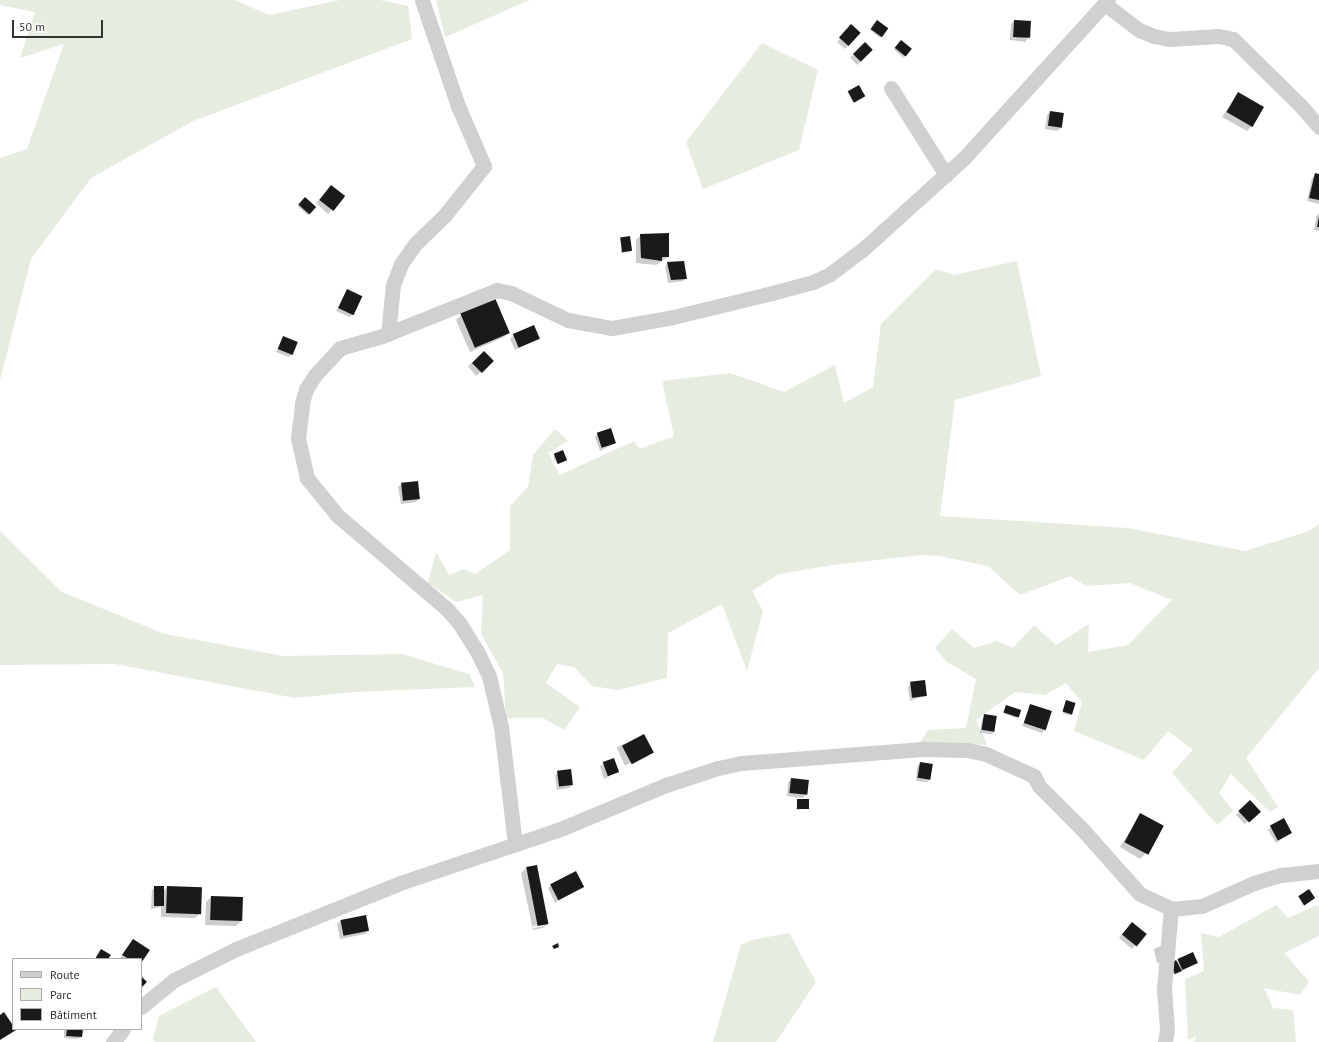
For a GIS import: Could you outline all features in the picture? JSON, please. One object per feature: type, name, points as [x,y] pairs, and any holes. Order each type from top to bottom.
[{"type":"street","points":[[388,334],[392,292],[401,264],[414,244],[444,216],[484,166],[458,106],[422,0]]},
{"type":"street","points":[[515,844],[501,726],[489,676],[478,653],[460,624],[447,609],[355,530],[318,494],[307,478],[298,438],[302,403],[306,389],[315,375],[340,348],[388,334],[497,290],[511,293],[568,320],[612,328],[673,317],[813,282],[851,259],[946,175],[993,129],[1107,2],[1139,30],[1154,36],[1170,39],[1218,36],[1233,39],[1286,90],[1319,127]]},
{"type":"street","points":[[891,88],[946,175]]},
{"type":"street","points":[[142,1005],[174,980],[236,949],[400,883],[601,813],[666,785],[718,768],[755,762],[902,750],[967,750],[986,754],[1034,776],[1039,786],[1082,829],[1140,894],[1171,908],[1202,906],[1254,883],[1281,875],[1319,871]]},
{"type":"street","points":[[1165,1042],[1167,1029],[1164,989],[1167,929],[1171,908]]},
{"type":"street","points":[[113,1042],[122,1030]]},
{"type":"green space","points":[[0,0],[235,0],[269,15],[340,0],[380,0],[408,6],[412,39],[193,121],[91,178],[31,259],[0,380],[0,158],[27,149],[64,44],[20,58],[35,12],[0,5]]},
{"type":"green space","points":[[436,0],[530,0],[445,37]]},
{"type":"green space","points":[[762,43],[818,70],[799,150],[703,189],[686,142]]},
{"type":"green space","points":[[1017,261],[1041,376],[955,400],[940,516],[1128,528],[1245,551],[1309,531],[1319,524],[1319,668],[1246,758],[1278,807],[1270,812],[1231,774],[1219,793],[1233,811],[1217,825],[1172,773],[1193,750],[1168,731],[1144,760],[1074,731],[1082,702],[1066,683],[1045,695],[1015,692],[976,720],[987,745],[920,742],[928,730],[966,728],[976,679],[947,662],[935,648],[952,629],[974,648],[997,641],[1013,648],[1034,625],[1056,645],[1089,624],[1088,652],[1128,645],[1172,600],[1130,583],[1086,586],[1070,576],[1020,595],[988,566],[940,556],[921,555],[832,565],[779,574],[752,591],[763,611],[747,671],[722,604],[668,633],[667,678],[618,690],[592,686],[574,667],[557,664],[546,683],[580,707],[564,730],[543,718],[506,718],[503,673],[481,634],[483,595],[456,602],[428,583],[436,552],[449,575],[464,569],[475,574],[510,550],[510,506],[528,487],[533,455],[555,429],[568,441],[548,453],[560,475],[634,441],[640,449],[674,436],[662,381],[730,373],[784,392],[835,365],[844,403],[873,387],[881,324],[936,269],[954,275]]},
{"type":"green space","points":[[0,531],[62,592],[165,634],[283,656],[402,654],[469,674],[475,687],[354,692],[295,698],[115,664],[0,665]]},
{"type":"green space","points":[[1276,905],[1288,918],[1317,905],[1319,907],[1319,936],[1284,953],[1309,982],[1300,995],[1264,988],[1273,1008],[1293,1010],[1296,1042],[1194,1042],[1197,1036],[1188,1040],[1185,979],[1204,971],[1201,933],[1219,937]]},
{"type":"green space","points":[[789,933],[816,982],[776,1042],[713,1042],[741,945],[752,940]]},
{"type":"green space","points":[[216,987],[256,1042],[155,1042],[153,1039],[159,1016]]},
{"type":"building","points":[[877,20],[888,28],[882,37],[871,29]]},
{"type":"building","points":[[1014,20],[1031,21],[1030,38],[1013,37]]},
{"type":"building","points":[[851,24],[861,33],[849,46],[839,37]]},
{"type":"building","points":[[901,40],[912,49],[906,57],[895,48]]},
{"type":"building","points":[[865,42],[873,50],[861,62],[853,54]]},
{"type":"building","points":[[859,85],[865,96],[854,103],[848,91]]},
{"type":"building","points":[[1238,92],[1264,107],[1252,127],[1226,112]]},
{"type":"building","points":[[1050,111],[1064,113],[1062,128],[1048,126]]},
{"type":"building","points":[[1315,173],[1319,174],[1319,200],[1309,198]]},
{"type":"building","points":[[331,185],[345,196],[333,211],[319,200]]},
{"type":"building","points":[[305,197],[316,207],[309,214],[298,204]]},
{"type":"building","points":[[1319,216],[1319,227],[1317,227]]},
{"type":"building","points":[[669,233],[669,257],[662,257],[662,261],[641,258],[640,234]]},
{"type":"building","points":[[630,236],[632,251],[622,252],[620,237]]},
{"type":"building","points":[[684,261],[687,279],[671,280],[667,262]]},
{"type":"building","points":[[347,289],[362,296],[354,315],[338,308]]},
{"type":"building","points":[[495,298],[510,333],[475,348],[460,313]]},
{"type":"building","points":[[534,325],[540,339],[519,348],[513,334]]},
{"type":"building","points":[[283,336],[298,342],[293,355],[278,349]]},
{"type":"building","points":[[484,351],[494,361],[482,373],[472,363]]},
{"type":"building","points":[[611,428],[616,443],[602,448],[597,433]]},
{"type":"building","points":[[563,450],[567,460],[558,464],[554,454]]},
{"type":"building","points":[[418,481],[420,499],[403,501],[401,483]]},
{"type":"building","points":[[925,680],[927,696],[912,698],[910,682]]},
{"type":"building","points":[[1066,700],[1076,703],[1072,714],[1062,711]]},
{"type":"building","points":[[1030,704],[1052,711],[1046,730],[1024,723]]},
{"type":"building","points":[[1006,705],[1021,710],[1019,718],[1004,713]]},
{"type":"building","points":[[984,714],[997,716],[994,732],[981,730]]},
{"type":"building","points":[[644,734],[654,753],[632,764],[622,746]]},
{"type":"building","points":[[614,758],[619,772],[608,776],[603,762]]},
{"type":"building","points":[[920,762],[933,764],[930,780],[917,778]]},
{"type":"building","points":[[571,769],[573,785],[559,787],[557,771]]},
{"type":"building","points":[[791,778],[809,780],[807,795],[789,793]]},
{"type":"building","points":[[797,799],[809,799],[809,809],[797,809]]},
{"type":"building","points":[[1250,800],[1261,812],[1249,823],[1238,811]]},
{"type":"building","points":[[1140,813],[1164,826],[1148,855],[1125,842]]},
{"type":"building","points":[[1284,818],[1292,833],[1278,841],[1270,826]]},
{"type":"building","points":[[537,865],[548,924],[538,926],[526,867]]},
{"type":"building","points":[[576,871],[584,887],[558,900],[550,884]]},
{"type":"building","points":[[154,886],[164,886],[164,906],[154,906]]},
{"type":"building","points":[[167,886],[202,887],[201,914],[166,913]]},
{"type":"building","points":[[1309,889],[1315,898],[1304,905],[1298,896]]},
{"type":"building","points":[[211,896],[243,897],[242,921],[210,920]]},
{"type":"building","points":[[366,915],[369,931],[344,936],[340,920]]},
{"type":"building","points":[[1132,922],[1147,934],[1137,946],[1122,934]]},
{"type":"building","points":[[133,939],[150,950],[142,962],[142,958],[127,958],[122,955]]},
{"type":"building","points":[[558,943],[559,947],[554,949],[552,946]]},
{"type":"building","points":[[101,949],[111,955],[109,958],[96,958]]},
{"type":"building","points":[[1193,952],[1198,963],[1182,970],[1177,959]]},
{"type":"building","points":[[1176,960],[1182,971],[1175,974],[1170,964]]},
{"type":"building","points":[[142,977],[147,982],[142,987]]},
{"type":"building","points":[[4,1012],[12,1024],[12,1030],[16,1030],[0,1040],[0,1015]]},
{"type":"building","points":[[67,1030],[83,1030],[82,1037],[66,1036]]}]
